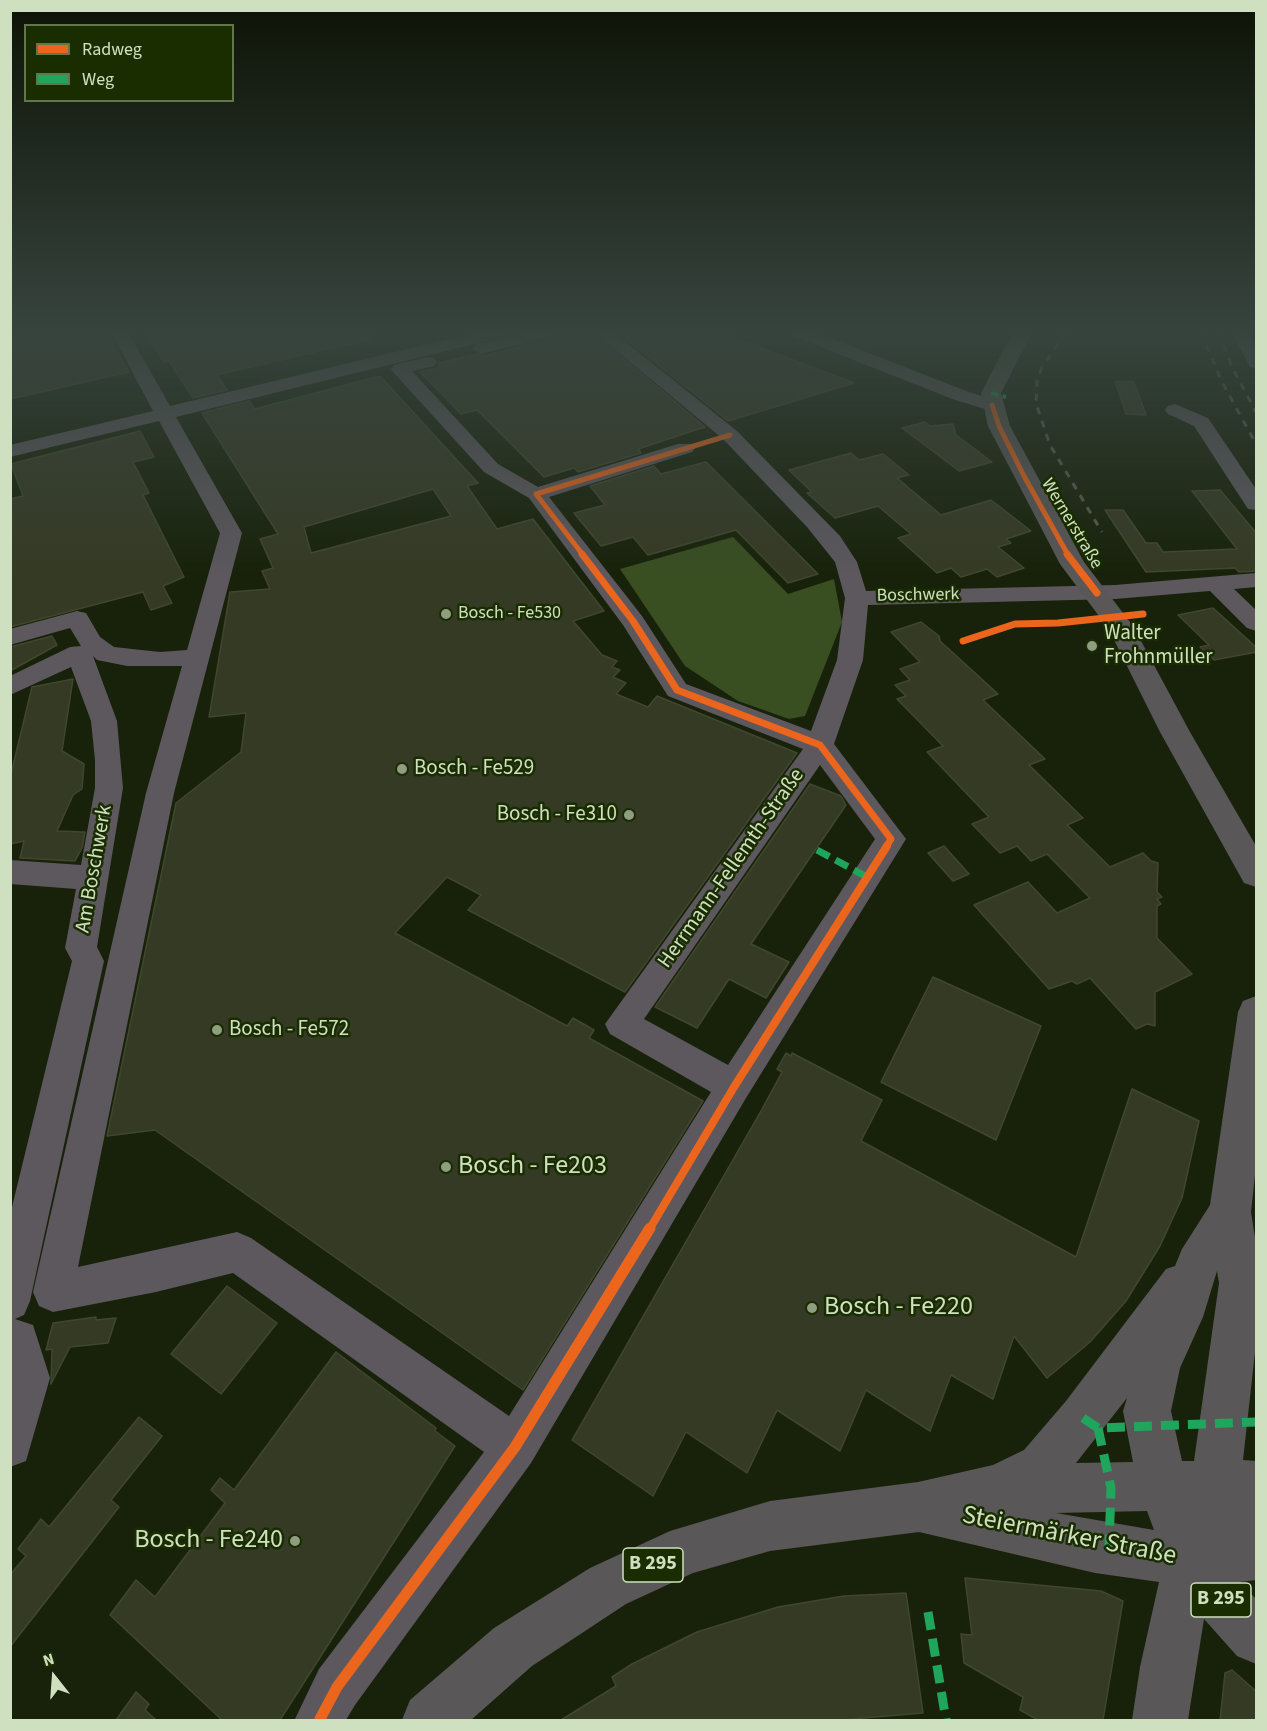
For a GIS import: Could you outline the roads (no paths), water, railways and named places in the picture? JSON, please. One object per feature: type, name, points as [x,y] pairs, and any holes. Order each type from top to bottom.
[{"type":"main road","name":"Wernerstraße","points":[[995,413],[1024,476],[1073,564],[1114,616],[1141,663],[1175,732],[1257,874]]},
{"type":"main road","points":[[1257,1012],[1230,1212],[1241,1282],[1257,1354]]},
{"type":"main road","points":[[998,1489],[1041,1467],[1083,1418],[1122,1362],[1197,1264],[1230,1212]]},
{"type":"main road","points":[[1190,1559],[1163,1487],[1147,1411],[1158,1365],[1182,1317],[1197,1264]]},
{"type":"main road","points":[[1160,1720],[1167,1667],[1190,1559],[1243,1492],[1241,1282]]},
{"type":"main road","name":"Steiermärker Straße","points":[[430,1720],[513,1647],[608,1586],[688,1549],[770,1526],[918,1507],[998,1489],[1163,1487],[1243,1492]]},
{"type":"main road","name":"Steiermärker Straße","points":[[918,1507],[1095,1546],[1190,1559],[1257,1556]]},
{"type":"main road","name":"B 295","points":[[1190,1559],[1220,1599],[1257,1637]]},
{"type":"street","points":[[10,451],[167,413]]},
{"type":"street","points":[[320,1719],[337,1687],[515,1447],[734,1087],[891,839],[820,746],[677,690],[633,621],[536,494],[491,468],[440,413]]},
{"type":"street","name":"Herrmann-Fellemth-Straße","points":[[702,413],[730,435],[832,541],[846,562],[857,598],[850,660],[820,746],[622,1024],[734,1087]]},
{"type":"street","points":[[1181,413],[1201,422],[1257,504]]},
{"type":"street","points":[[162,414],[231,533],[160,793],[53,1292],[156,1272],[237,1252],[515,1447]]},
{"type":"street","points":[[536,494],[730,435]]},
{"type":"street","name":"Boschwerk","points":[[857,598],[1097,593],[1257,580]]},
{"type":"street","points":[[1216,584],[1257,623]]},
{"type":"street","points":[[10,637],[77,618],[90,642],[106,654],[160,660],[197,657]]},
{"type":"street","name":"Am Boschwerk","points":[[10,687],[80,653],[104,722],[110,760],[105,820],[81,948],[88,961],[38,1189],[10,1301]]},
{"type":"street","points":[[10,872],[94,878]]},
{"type":"street","points":[[10,1339],[18,1340],[29,1378],[10,1445]]},
{"type":"railway","points":[[1039,413],[1050,445],[1102,532]]},
{"type":"railway","points":[[1239,413],[1256,444]]},
{"type":"place","name":"Bosch - Fe530","points":[[446,614]]},
{"type":"place","name":"Walter Frohnmüller","points":[[1092,646]]},
{"type":"place","name":"Bosch - Fe529","points":[[402,769]]},
{"type":"place","name":"Bosch - Fe310","points":[[629,815]]},
{"type":"place","name":"Bosch - Fe572","points":[[217,1030]]},
{"type":"place","name":"Bosch - Fe203","points":[[446,1167]]},
{"type":"place","name":"Bosch - Fe220","points":[[812,1308]]},
{"type":"place","name":"Bosch - Fe240","points":[[295,1541]]}]
